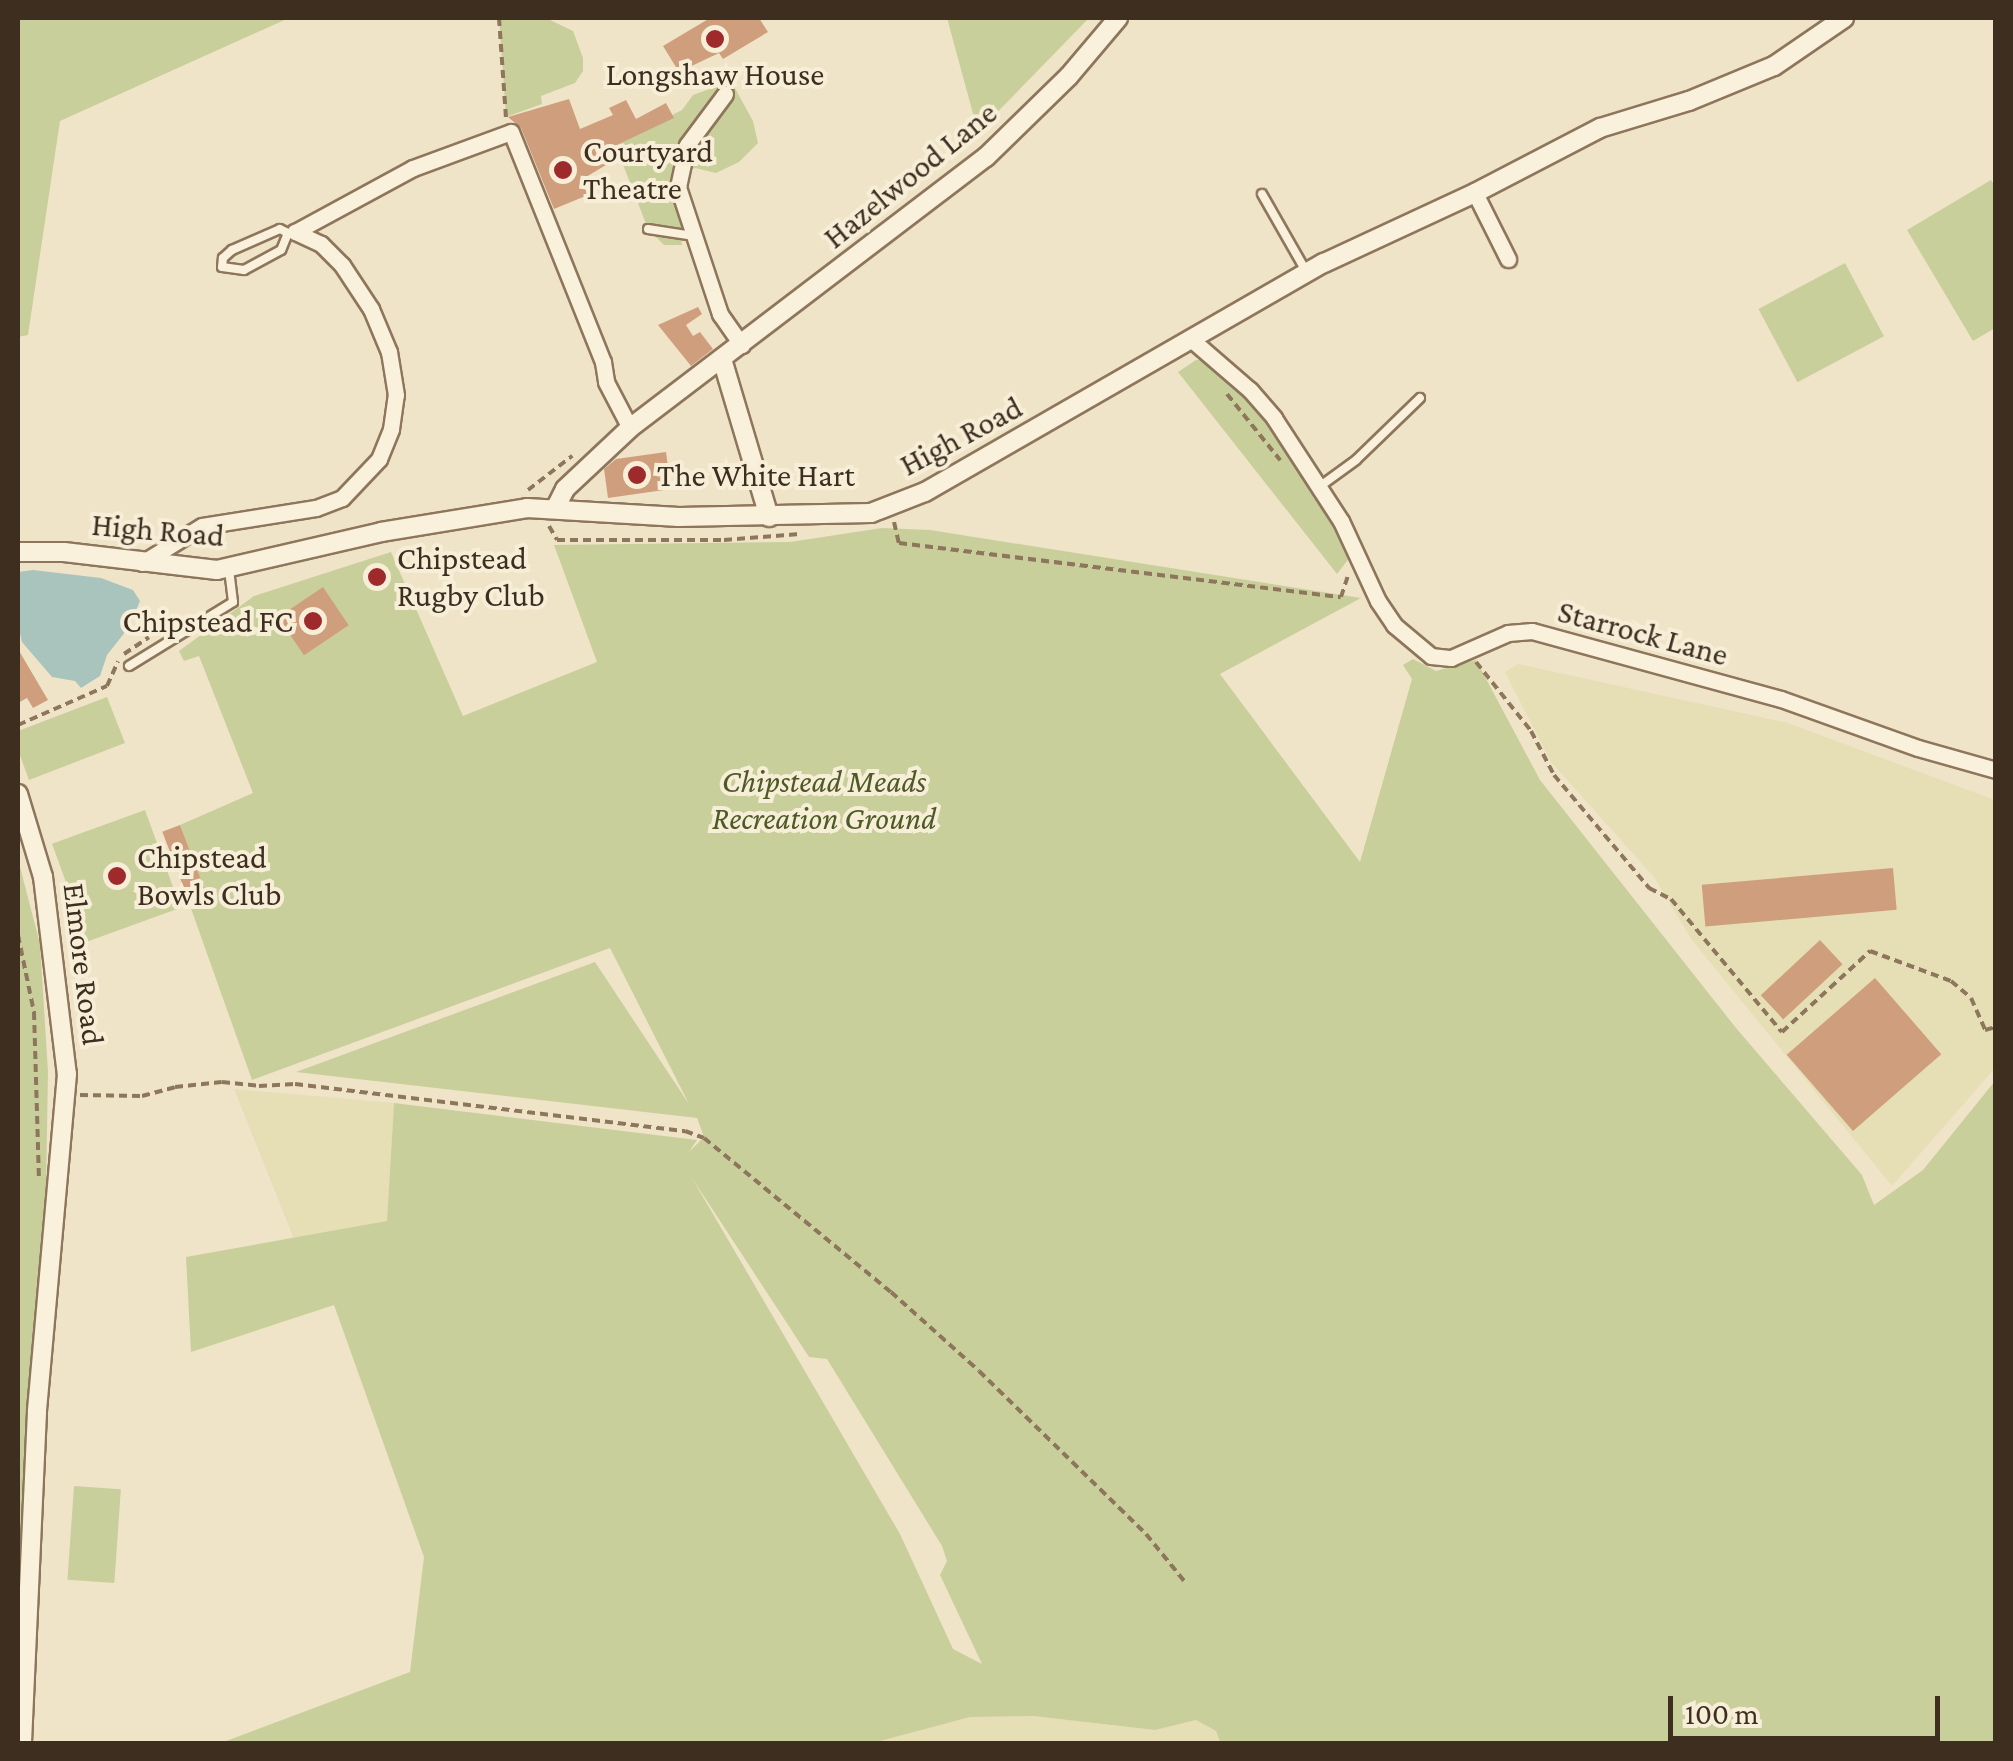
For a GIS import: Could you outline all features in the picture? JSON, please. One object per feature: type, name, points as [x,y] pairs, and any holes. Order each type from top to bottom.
[{"type":"street","name":"Hazelwood Lane","points":[[550,510],[565,489],[630,428],[986,158],[1069,76],[1118,18]]},
{"type":"street","name":"High Road","points":[[18,552],[64,552],[140,564],[229,569],[382,532],[550,510],[770,518],[870,513],[898,504],[1307,273],[1600,128],[1689,101],[1774,66],[1844,18]]},
{"type":"street","points":[[724,94],[682,158],[682,204],[698,237],[720,314],[742,345]]},
{"type":"street","points":[[292,232],[413,168],[511,132],[604,362],[606,382],[630,428]]},
{"type":"street","points":[[1475,193],[1508,259]]},
{"type":"street","points":[[140,564],[202,526],[316,508],[342,498],[380,459],[396,395],[389,352],[371,308],[342,265],[321,244],[292,232]]},
{"type":"street","name":"Starrock Lane","points":[[1192,340],[1250,390],[1318,487],[1394,626],[1431,656],[1442,659],[1508,633],[1532,632],[1781,698],[1918,748],[1996,770]]},
{"type":"street","points":[[722,359],[770,518]]},
{"type":"street","name":"Elmore Road","points":[[18,794],[43,877],[54,940],[66,1094],[37,1412],[22,1744]]},
{"type":"lane","points":[[1262,194],[1307,273]]},
{"type":"lane","points":[[648,229],[698,237]]},
{"type":"lane","points":[[270,231],[292,232],[281,250],[263,260],[232,272],[222,267],[223,258],[252,238],[270,231]]},
{"type":"lane","points":[[1318,487],[1356,460],[1420,398]]},
{"type":"lane","points":[[129,666],[233,602],[229,569]]},
{"type":"path","points":[[499,18],[502,105],[511,132]]},
{"type":"path","points":[[1223,389],[1263,443],[1290,469]]},
{"type":"path","points":[[550,510],[556,540],[724,540],[816,532]]},
{"type":"path","points":[[899,516],[894,522],[898,543],[1341,598],[1350,568],[1360,563]]},
{"type":"path","points":[[18,724],[52,713],[107,686],[114,664],[128,648]]},
{"type":"path","points":[[1466,651],[1532,731],[1554,775],[1648,888],[1671,900],[1782,1032],[1870,951],[1951,980],[1972,998],[1986,1030],[1996,1028]]},
{"type":"path","points":[[18,934],[34,1012],[34,1120],[40,1186]]},
{"type":"path","points":[[66,1094],[128,1098],[222,1082],[296,1084],[685,1131],[704,1138],[877,1279],[978,1371],[1146,1534],[1185,1582]]},
{"type":"shaded area","points":[[1518,664],[1788,723],[1995,800],[1995,1068],[1892,1186],[1692,940],[1654,877],[1551,762],[1505,672]]},
{"type":"shaded area","points":[[234,1089],[394,1103],[387,1221],[294,1239]]},
{"type":"shaded area","points":[[1033,1716],[1154,1730],[1196,1720],[1216,1731],[1221,1743],[869,1744],[970,1717]]},
{"type":"green space","points":[[18,18],[289,18],[60,121],[28,335],[18,337]]},
{"type":"green space","points":[[499,18],[546,18],[573,31],[583,58],[583,71],[575,83],[541,96],[542,104],[506,117]]},
{"type":"green space","points":[[947,18],[1089,18],[978,132]]},
{"type":"green space","points":[[731,81],[753,121],[758,143],[739,162],[716,173],[695,168],[685,172],[687,215],[680,230],[682,245],[664,245],[648,229],[615,144],[682,110],[693,95]]},
{"type":"green space","points":[[1991,180],[1996,188],[1995,328],[1973,341],[1907,230]]},
{"type":"green space","points":[[1845,263],[1884,336],[1797,382],[1758,309]]},
{"type":"green space","points":[[1196,360],[1205,360],[1247,393],[1338,526],[1350,557],[1337,574],[1178,372]]},
{"type":"green space","name":"Chipstead Meads Recreation Ground","points":[[882,528],[930,530],[1361,598],[1220,674],[1360,862],[1412,679],[1403,665],[1413,659],[1436,671],[1476,660],[1540,780],[1736,1028],[1862,1175],[1874,1205],[1923,1170],[1995,1081],[1995,1743],[1221,1744],[1216,1731],[1196,1720],[1155,1730],[1033,1716],[970,1717],[869,1744],[221,1743],[410,1672],[424,1557],[334,1305],[191,1352],[186,1257],[387,1221],[394,1103],[697,1140],[689,1152],[704,1137],[697,1118],[296,1072],[595,962],[689,1104],[610,948],[252,1080],[189,903],[207,896],[180,825],[253,793],[199,656],[184,661],[179,651],[254,596],[391,552],[463,716],[597,662],[554,545],[790,542]],"holes":[[[692,1178],[809,1357],[827,1359],[942,1546],[947,1561],[940,1575],[982,1664],[953,1649],[900,1534]]]},
{"type":"green space","points":[[107,697],[125,743],[29,780],[18,750],[18,731]]},
{"type":"green space","name":"Chipstead Bowls Club","points":[[145,810],[181,908],[88,942],[52,844]]},
{"type":"green space","points":[[18,859],[40,944],[48,1072],[45,1246],[27,1405],[18,1619]]},
{"type":"green space","points":[[74,1486],[121,1489],[114,1583],[67,1580]]},
{"type":"water","points":[[33,570],[101,578],[133,590],[140,601],[129,627],[107,655],[100,676],[81,688],[75,681],[52,677],[22,642],[18,625],[18,572]]},
{"type":"building","name":"Longshaw House","points":[[710,18],[759,18],[768,32],[723,59],[719,53],[679,72],[663,46]]},
{"type":"building","points":[[569,99],[580,129],[613,115],[609,108],[626,100],[636,119],[666,103],[674,118],[604,151],[611,162],[581,180],[588,195],[554,209],[521,128],[508,117]]},
{"type":"building","points":[[698,307],[702,314],[686,325],[693,336],[700,332],[713,349],[691,366],[658,325]]},
{"type":"building","name":"The White Hart","points":[[666,452],[671,489],[608,498],[604,469],[616,459]]},
{"type":"building","name":"Chipstead FC","points":[[323,587],[349,625],[304,655],[278,617]]},
{"type":"building","points":[[18,649],[48,700],[33,708],[27,698],[18,703]]},
{"type":"building","points":[[180,825],[207,896],[189,903],[162,832]]},
{"type":"building","points":[[1893,868],[1897,910],[1705,927],[1702,885]]},
{"type":"building","points":[[1820,940],[1843,964],[1783,1019],[1761,995]]},
{"type":"building","points":[[1875,978],[1941,1054],[1853,1131],[1787,1055]]},
{"type":"place","name":"Longshaw House","points":[[715,39]]},
{"type":"place","name":"Courtyard Theatre","points":[[563,170]]},
{"type":"place","name":"The White Hart","points":[[637,475]]},
{"type":"place","name":"Chipstead Rugby Club","points":[[377,577]]},
{"type":"place","name":"Chipstead FC","points":[[313,621]]},
{"type":"place","name":"Chipstead Bowls Club","points":[[117,876]]}]
